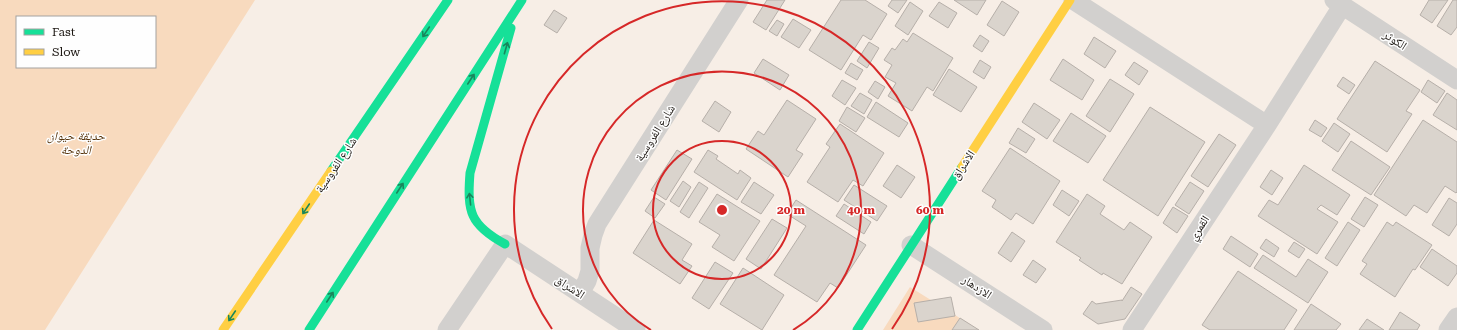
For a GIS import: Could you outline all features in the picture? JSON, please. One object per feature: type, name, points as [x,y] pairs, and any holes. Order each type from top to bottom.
[{"type":"main road","name":"شارع الفروسية","points":[[223,330],[448,0]]},
{"type":"main road","name":"الاشراق","points":[[856,330],[1070,0]]},
{"type":"main road","points":[[505,244],[486,233],[473,217],[469,188],[470,173],[520,3]]},
{"type":"main road","points":[[309,330],[520,3]]},
{"type":"street","name":"شارع الفروسية","points":[[580,293],[587,281],[590,271],[590,248],[597,224],[739,0]]},
{"type":"street","points":[[1073,0],[1267,125]]},
{"type":"street","name":"القمري","points":[[1132,330],[1267,125],[1338,3]]},
{"type":"street","name":"الكوثر","points":[[1338,3],[1457,80]]},
{"type":"street","name":"الاشراق","points":[[505,244],[636,330]]},
{"type":"street","points":[[447,330],[505,244]]},
{"type":"street","name":"الازدهار","points":[[911,245],[1043,330]]},
{"type":"street","points":[[1448,330],[1457,317]]},
{"type":"green space","name":"حديقة حيوان الدوحة","points":[[0,0],[255,0],[45,330],[0,330]]},
{"type":"green space","points":[[910,287],[979,330],[883,330]]},
{"type":"building","points":[[767,0],[785,0],[766,30],[753,22]]},
{"type":"building","points":[[841,0],[865,0],[887,14],[871,40],[863,35],[841,70],[809,50]]},
{"type":"building","points":[[892,0],[907,0],[898,13],[888,6]]},
{"type":"building","points":[[954,0],[986,0],[977,15]]},
{"type":"building","points":[[1429,0],[1448,0],[1432,23],[1420,15]]},
{"type":"building","points":[[1453,0],[1457,0],[1457,27],[1451,35],[1437,26]]},
{"type":"building","points":[[1002,1],[1019,12],[1004,36],[987,25]]},
{"type":"building","points":[[910,2],[923,11],[908,35],[895,26]]},
{"type":"building","points":[[939,2],[957,13],[948,28],[929,16]]},
{"type":"building","points":[[554,10],[567,18],[557,33],[544,25]]},
{"type":"building","points":[[793,19],[811,30],[799,48],[781,37]]},
{"type":"building","points":[[777,20],[784,24],[777,36],[769,31]]},
{"type":"building","points":[[913,33],[953,58],[933,91],[927,87],[912,111],[888,96],[896,83],[885,77],[892,65],[884,60],[892,48],[895,50],[903,39],[907,42]]},
{"type":"building","points":[[980,35],[989,41],[982,52],[973,46]]},
{"type":"building","points":[[1094,37],[1116,51],[1105,68],[1084,54]]},
{"type":"building","points":[[869,42],[879,48],[867,68],[857,61]]},
{"type":"building","points":[[763,59],[789,75],[780,90],[754,73]]},
{"type":"building","points":[[1063,59],[1094,80],[1082,100],[1050,80]]},
{"type":"building","points":[[980,60],[991,67],[984,79],[973,72]]},
{"type":"building","points":[[1375,61],[1420,90],[1406,111],[1412,114],[1387,152],[1337,119]]},
{"type":"building","points":[[1134,62],[1148,71],[1139,85],[1125,75]]},
{"type":"building","points":[[851,63],[863,70],[857,80],[845,73]]},
{"type":"building","points":[[949,69],[977,87],[961,112],[933,95]]},
{"type":"building","points":[[1343,77],[1355,85],[1349,94],[1337,86]]},
{"type":"building","points":[[1110,79],[1134,94],[1110,132],[1086,116]]},
{"type":"building","points":[[842,80],[856,88],[845,105],[832,96]]},
{"type":"building","points":[[1428,80],[1445,91],[1437,103],[1421,92]]},
{"type":"building","points":[[875,81],[885,87],[878,99],[868,92]]},
{"type":"building","points":[[860,93],[872,100],[864,114],[851,106]]},
{"type":"building","points":[[1447,93],[1457,100],[1457,130],[1433,115]]},
{"type":"building","points":[[787,100],[816,119],[796,150],[803,154],[788,177],[746,149],[758,131],[764,135]]},
{"type":"building","points":[[715,101],[731,112],[719,132],[702,121]]},
{"type":"building","points":[[876,102],[908,123],[899,137],[867,117]]},
{"type":"building","points":[[1034,103],[1060,120],[1047,139],[1022,122]]},
{"type":"building","points":[[847,107],[865,118],[856,132],[839,121]]},
{"type":"building","points":[[1150,107],[1205,142],[1158,216],[1103,180]]},
{"type":"building","points":[[1071,113],[1106,136],[1088,163],[1053,141]]},
{"type":"building","points":[[1315,120],[1327,128],[1321,137],[1309,130]]},
{"type":"building","points":[[1423,120],[1457,142],[1457,192],[1456,193],[1445,186],[1427,213],[1414,205],[1406,216],[1374,195]]},
{"type":"building","points":[[1334,123],[1350,134],[1338,152],[1322,141]]},
{"type":"building","points":[[840,124],[884,153],[863,186],[853,180],[838,202],[807,182],[830,147],[826,144]]},
{"type":"building","points":[[1018,128],[1035,139],[1026,153],[1009,143]]},
{"type":"building","points":[[1219,134],[1236,145],[1208,187],[1191,176]]},
{"type":"building","points":[[1351,141],[1390,167],[1371,195],[1332,170]]},
{"type":"building","points":[[1010,148],[1060,181],[1033,224],[1016,213],[1011,220],[992,207],[996,200],[982,191]]},
{"type":"building","points":[[677,150],[692,159],[666,200],[651,190]]},
{"type":"building","points":[[708,150],[718,156],[716,159],[738,174],[740,170],[751,178],[737,200],[694,172]]},
{"type":"building","points":[[897,165],[915,177],[901,198],[883,186]]},
{"type":"building","points":[[1304,165],[1350,195],[1337,215],[1321,205],[1317,209],[1338,222],[1317,254],[1258,216],[1269,200],[1278,205]]},
{"type":"building","points":[[1271,170],[1283,178],[1272,195],[1260,187]]},
{"type":"building","points":[[683,181],[691,187],[679,207],[670,201]]},
{"type":"building","points":[[699,182],[708,188],[689,218],[680,212]]},
{"type":"building","points":[[754,182],[774,195],[761,214],[741,202]]},
{"type":"building","points":[[1190,182],[1204,191],[1189,214],[1175,205]]},
{"type":"building","points":[[854,185],[887,206],[877,221],[844,200]]},
{"type":"building","points":[[1062,190],[1079,201],[1069,216],[1053,205]]},
{"type":"building","points":[[717,194],[760,221],[734,261],[712,247],[720,235],[699,222]]},
{"type":"building","points":[[1087,194],[1105,206],[1100,214],[1124,230],[1130,222],[1152,237],[1122,284],[1103,273],[1102,275],[1079,260],[1081,258],[1056,242]]},
{"type":"building","points":[[654,197],[665,204],[655,218],[645,211]]},
{"type":"building","points":[[1365,197],[1378,205],[1364,227],[1351,219]]},
{"type":"building","points":[[1449,198],[1457,203],[1457,224],[1449,236],[1432,225]]},
{"type":"building","points":[[796,200],[866,245],[838,288],[830,283],[817,302],[774,275],[806,226],[787,214]]},
{"type":"building","points":[[844,204],[871,222],[864,234],[836,216]]},
{"type":"building","points":[[1173,207],[1188,216],[1177,233],[1163,223]]},
{"type":"building","points":[[772,219],[787,228],[761,269],[746,259]]},
{"type":"building","points":[[654,220],[692,244],[682,260],[692,266],[680,284],[633,253]]},
{"type":"building","points":[[1348,222],[1360,230],[1337,266],[1325,258]]},
{"type":"building","points":[[1387,222],[1393,226],[1396,222],[1432,245],[1415,270],[1413,269],[1395,297],[1360,274],[1367,264],[1362,261]]},
{"type":"building","points":[[1012,232],[1025,241],[1011,262],[998,253]]},
{"type":"building","points":[[1231,236],[1258,254],[1250,267],[1223,249]]},
{"type":"building","points":[[1266,239],[1279,248],[1274,257],[1260,248]]},
{"type":"building","points":[[1294,242],[1305,249],[1299,258],[1288,251]]},
{"type":"building","points":[[1432,249],[1457,266],[1457,273],[1448,286],[1420,267]]},
{"type":"building","points":[[1263,255],[1296,277],[1308,259],[1328,272],[1308,303],[1254,268]]},
{"type":"building","points":[[1033,260],[1046,269],[1036,283],[1023,275]]},
{"type":"building","points":[[715,262],[733,273],[709,309],[692,298]]},
{"type":"building","points":[[743,268],[784,295],[762,330],[720,304]]},
{"type":"building","points":[[1238,271],[1297,310],[1284,330],[1210,330],[1202,325]]},
{"type":"building","points":[[1131,287],[1142,294],[1125,319],[1098,324],[1083,314],[1092,301],[1096,304],[1122,301]]},
{"type":"building","points":[[951,297],[955,316],[918,322],[914,303]]},
{"type":"building","points":[[1311,304],[1341,324],[1336,330],[1294,330]]},
{"type":"building","points":[[1400,312],[1420,325],[1417,330],[1389,330]]},
{"type":"building","points":[[960,318],[979,330],[952,330]]},
{"type":"building","points":[[1367,319],[1384,330],[1359,330]]},
{"type":"traffic: fast","points":[[331,171],[448,0]]},
{"type":"traffic: fast","points":[[309,330],[522,0]]},
{"type":"traffic: fast","points":[[505,244],[484,230],[473,216],[469,198],[469,186],[470,173],[511,28]]},
{"type":"traffic: fast","points":[[857,330],[962,167]]},
{"type":"traffic: slow","points":[[962,167],[1070,0]]},
{"type":"traffic: slow","points":[[223,330],[331,171]]}]
